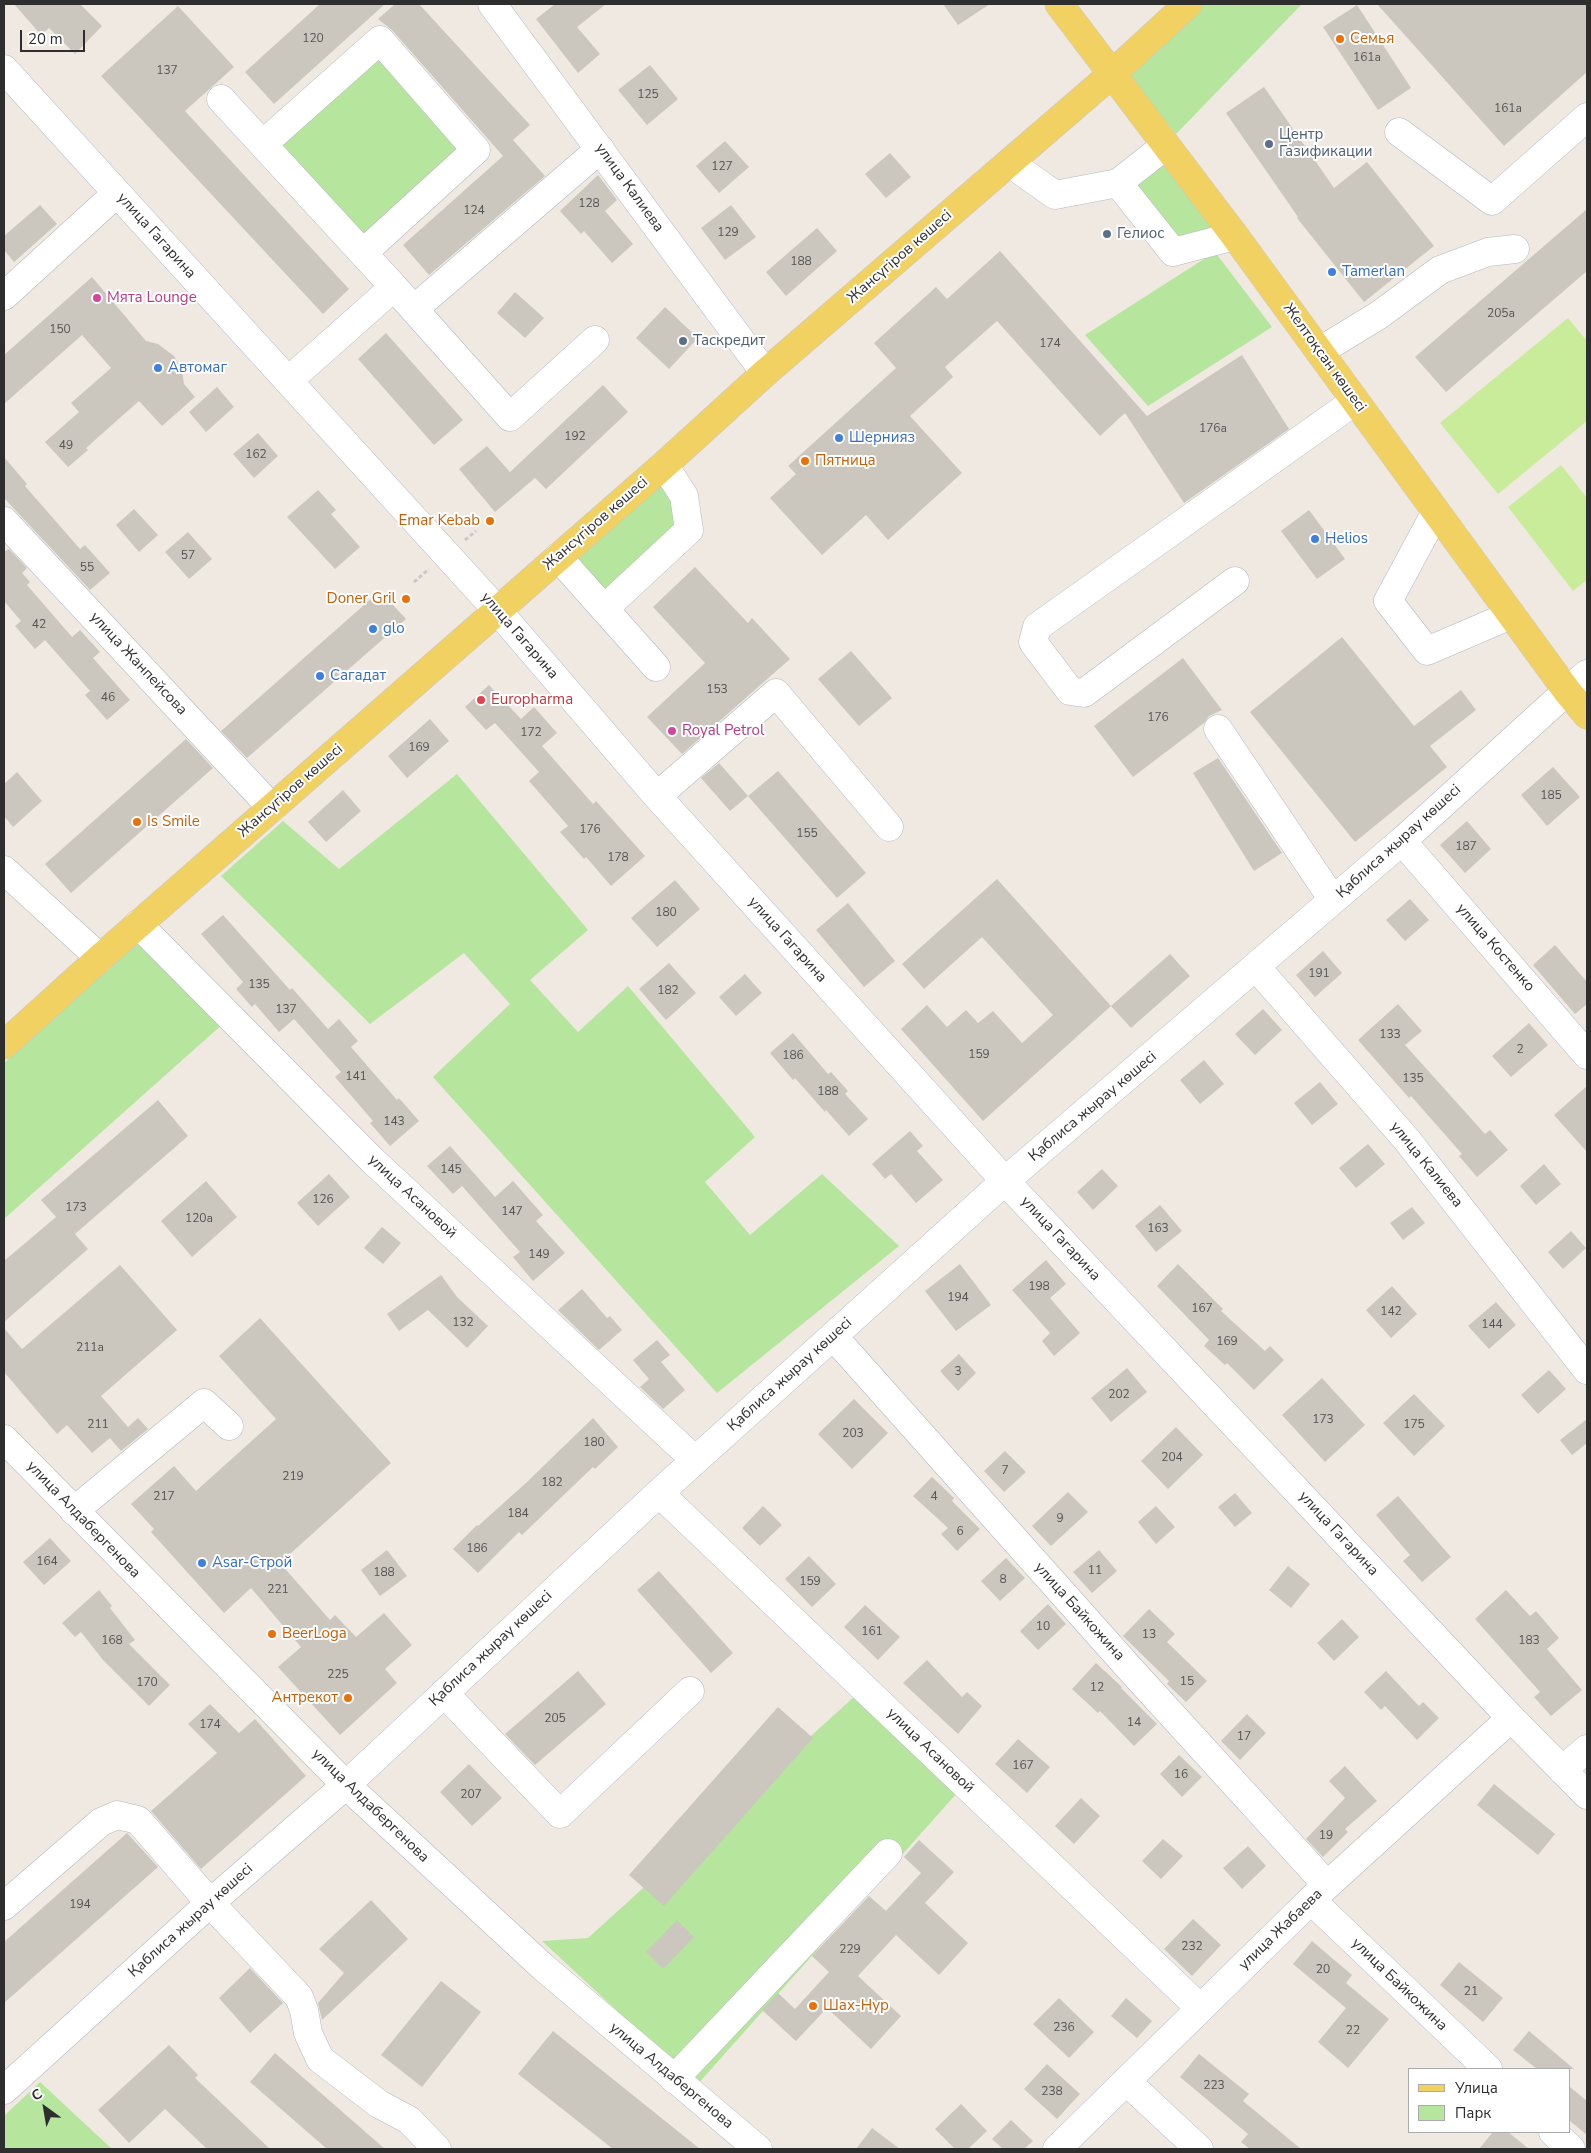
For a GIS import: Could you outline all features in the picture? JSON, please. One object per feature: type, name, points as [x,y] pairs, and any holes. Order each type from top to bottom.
[{"type":"main road","name":"Желтоқсан көшесі","points":[[1058,4],[1235,236],[1512,615],[1577,682],[1587,715]]},
{"type":"main road","name":"Жансүгіров көшесі","points":[[4,1045],[138,924],[664,465],[765,373],[1112,74],[1188,4]]},
{"type":"street","name":"улица Калиева","points":[[492,4],[765,373]]},
{"type":"street","points":[[263,144],[380,40],[476,150],[363,253]]},
{"type":"street","name":"улица Гагарина","points":[[4,69],[497,610],[657,796],[1006,1181],[1511,1718],[1587,1795]]},
{"type":"street","points":[[221,99],[414,309],[510,417],[595,340]]},
{"type":"street","points":[[1399,132],[1492,200],[1587,117]]},
{"type":"street","points":[[1010,163],[1055,195],[1118,183],[1165,146]]},
{"type":"street","points":[[414,309],[600,149]]},
{"type":"street","points":[[1118,183],[1173,252],[1235,236]]},
{"type":"street","points":[[4,296],[117,193]]},
{"type":"street","points":[[1320,351],[1379,314],[1440,270],[1488,252],[1515,249]]},
{"type":"street","points":[[288,381],[394,287]]},
{"type":"street","points":[[1235,581],[1084,692],[1070,691],[1034,642],[1038,627],[1355,402]]},
{"type":"street","points":[[604,609],[688,530],[684,496],[664,465]]},
{"type":"street","points":[[1436,512],[1388,601],[1427,652],[1512,615]]},
{"type":"street","name":"улица Жанпейсова","points":[[4,521],[272,808]]},
{"type":"street","points":[[558,557],[656,667]]},
{"type":"street","name":"Қаблиса жырау көшесі","points":[[5,2085],[346,1785],[695,1460],[1006,1181],[1402,841],[1577,682]]},
{"type":"street","points":[[657,796],[776,693],[889,827]]},
{"type":"street","points":[[1218,728],[1333,900]]},
{"type":"street","name":"улица Костенко","points":[[1402,841],[1587,1055]]},
{"type":"street","points":[[4,870],[100,958]]},
{"type":"street","name":"улица Асановой","points":[[138,924],[372,1160],[695,1460]]},
{"type":"street","name":"улица Калиева","points":[[1256,967],[1407,1140],[1587,1370]]},
{"type":"street","name":"улица Байкожина","points":[[833,1336],[1131,1670],[1319,1893],[1487,2068]]},
{"type":"street","points":[[74,1512],[204,1403],[229,1426]]},
{"type":"street","name":"улица Алдабергенова","points":[[4,1439],[74,1512],[346,1785],[543,1967],[758,2149]]},
{"type":"street","name":"улица Асановой","points":[[659,1493],[1200,2008]]},
{"type":"street","points":[[444,1693],[560,1814],[690,1691]]},
{"type":"street","name":"улица Жабаева","points":[[1057,2149],[1319,1893],[1511,1718]]},
{"type":"street","points":[[1562,1770],[1587,1749]]},
{"type":"street","points":[[4,1906],[101,1822],[117,1815],[138,1820],[210,1903],[299,1997],[304,2010],[308,2033],[320,2059],[379,2104],[409,2120],[437,2149]]},
{"type":"street","points":[[674,2079],[888,1853]]},
{"type":"street","points":[[1126,2081],[1200,2149]]},
{"type":"street","points":[[1554,2133],[1571,2149]]},
{"type":"green space","points":[[1203,4],[1302,4],[1176,134],[1126,72]]},
{"type":"green space","points":[[380,55],[465,150],[356,246],[274,146]]},
{"type":"green space","points":[[1164,158],[1223,232],[1176,244],[1131,184]]},
{"type":"green space","points":[[1215,252],[1272,327],[1148,406],[1085,335]]},
{"type":"green space","points":[[1568,318],[1587,341],[1587,421],[1498,494],[1440,423]]},
{"type":"green space","points":[[1561,465],[1587,498],[1587,580],[1573,591],[1508,507]]},
{"type":"green space","points":[[665,477],[678,529],[603,597],[570,558]]},
{"type":"green space","points":[[457,774],[588,930],[530,980],[578,1032],[628,986],[755,1137],[705,1182],[750,1235],[822,1174],[899,1246],[717,1393],[433,1077],[510,1004],[464,953],[370,1024],[221,876],[283,821],[339,869]]},
{"type":"green space","points":[[139,940],[225,1022],[4,1219],[4,1063]]},
{"type":"green space","points":[[855,1696],[957,1793],[697,2085],[542,1941],[588,1938]]},
{"type":"green space","points":[[40,2082],[112,2149],[4,2149],[4,2116]]},
{"type":"building","points":[[14,4],[80,4],[102,26],[75,54],[49,28],[41,35]]},
{"type":"building","points":[[320,4],[385,4],[274,104],[245,72]]},
{"type":"building","points":[[395,4],[419,4],[530,125],[513,140],[545,176],[429,275],[403,245],[503,156],[392,30],[378,19]]},
{"type":"building","points":[[555,4],[606,4],[577,27],[600,54],[578,73],[536,19]]},
{"type":"building","points":[[943,4],[990,4],[958,25]]},
{"type":"building","points":[[1377,4],[1587,4],[1587,72],[1504,146]]},
{"type":"building","points":[[1357,5],[1411,88],[1378,110],[1323,27]]},
{"type":"building","points":[[178,6],[234,67],[185,111],[349,289],[323,314],[101,76]]},
{"type":"building","points":[[650,65],[678,99],[647,125],[618,90]]},
{"type":"building","points":[[1264,87],[1334,188],[1367,162],[1434,246],[1364,302],[1297,218],[1226,113]]},
{"type":"building","points":[[725,141],[749,167],[719,193],[696,166]]},
{"type":"building","points":[[890,153],[911,177],[886,198],[865,174]]},
{"type":"building","points":[[598,175],[617,200],[605,211],[633,244],[612,263],[584,231],[581,234],[560,211]]},
{"type":"building","points":[[40,205],[57,224],[14,262],[4,250],[4,236]]},
{"type":"building","points":[[731,205],[756,237],[725,260],[701,228]]},
{"type":"building","points":[[1587,209],[1587,271],[1446,392],[1415,357]]},
{"type":"building","points":[[817,228],[837,251],[786,296],[766,272]]},
{"type":"building","points":[[1000,251],[1147,416],[1242,355],[1289,429],[1184,503],[1125,413],[1100,436],[997,321],[945,367],[953,377],[910,416],[962,473],[888,540],[866,515],[822,555],[770,498],[796,474],[788,466],[896,368],[874,343],[936,287],[947,299]]},
{"type":"building","points":[[92,277],[146,341],[158,344],[174,356],[182,371],[184,384],[195,397],[162,426],[139,401],[86,448],[88,450],[68,467],[45,442],[79,412],[71,403],[111,368],[82,335],[4,404],[4,355]]},
{"type":"building","points":[[515,292],[544,318],[525,338],[497,313]]},
{"type":"building","points":[[665,307],[698,338],[669,369],[636,338]]},
{"type":"building","points":[[386,333],[463,420],[434,445],[358,359]]},
{"type":"building","points":[[603,385],[628,412],[546,489],[535,478],[495,512],[459,469],[487,446],[510,472]]},
{"type":"building","points":[[217,387],[234,407],[206,432],[189,412]]},
{"type":"building","points":[[258,433],[278,456],[254,478],[233,454]]},
{"type":"building","points":[[4,457],[27,484],[25,486],[80,549],[85,545],[110,573],[90,590],[4,498]]},
{"type":"building","points":[[318,490],[336,510],[331,514],[360,547],[335,569],[287,517]]},
{"type":"building","points":[[134,509],[158,535],[139,552],[116,525]]},
{"type":"building","points":[[1309,510],[1345,559],[1317,579],[1281,531]]},
{"type":"building","points":[[188,532],[212,559],[189,579],[165,552]]},
{"type":"building","points":[[9,549],[27,568],[22,573],[30,582],[27,585],[72,637],[80,630],[100,652],[93,658],[130,700],[107,720],[85,695],[90,691],[45,640],[35,649],[15,626],[21,621],[4,601],[4,552]]},
{"type":"building","points":[[695,567],[748,623],[752,618],[790,659],[682,754],[647,717],[705,663],[653,607]]},
{"type":"building","points":[[380,591],[406,619],[247,758],[221,731]]},
{"type":"building","points":[[1342,637],[1414,726],[1461,690],[1476,710],[1430,746],[1447,767],[1355,842],[1250,712]]},
{"type":"building","points":[[851,651],[892,698],[859,726],[818,679]]},
{"type":"building","points":[[1183,658],[1222,710],[1209,716],[1204,723],[1133,777],[1094,726]]},
{"type":"building","points":[[489,685],[521,719],[534,707],[557,733],[542,746],[593,804],[596,801],[645,856],[611,886],[586,857],[584,859],[560,832],[568,826],[529,781],[539,772],[495,723],[486,730],[465,707]]},
{"type":"building","points":[[430,719],[449,741],[407,778],[388,756]]},
{"type":"building","points":[[186,739],[213,768],[71,893],[45,864]]},
{"type":"building","points":[[1218,758],[1282,853],[1254,871],[1193,773]]},
{"type":"building","points":[[719,763],[748,796],[730,811],[701,778]]},
{"type":"building","points":[[1553,767],[1580,797],[1547,826],[1521,795]]},
{"type":"building","points":[[778,771],[866,873],[837,898],[748,796]]},
{"type":"building","points":[[17,772],[42,801],[13,827],[4,816],[4,784]]},
{"type":"building","points":[[343,790],[361,811],[326,842],[308,822]]},
{"type":"building","points":[[1467,821],[1491,849],[1465,873],[1440,845]]},
{"type":"building","points":[[997,879],[1111,1006],[983,1121],[901,1029],[927,1005],[947,1027],[966,1010],[978,1023],[993,1011],[1022,1043],[1053,1015],[982,937],[924,989],[902,964]]},
{"type":"building","points":[[675,880],[700,909],[657,947],[631,918]]},
{"type":"building","points":[[1410,899],[1429,920],[1405,941],[1386,920]]},
{"type":"building","points":[[848,903],[895,961],[864,987],[816,930]]},
{"type":"building","points":[[223,915],[290,990],[292,988],[328,1029],[339,1019],[358,1041],[351,1047],[397,1100],[399,1098],[419,1121],[390,1146],[370,1123],[373,1121],[335,1077],[341,1072],[294,1019],[279,1032],[255,1004],[252,1007],[236,989],[243,982],[201,934]]},
{"type":"building","points":[[1555,945],[1587,982],[1587,1004],[1575,1014],[1533,965]]},
{"type":"building","points":[[1323,951],[1342,973],[1315,997],[1296,975]]},
{"type":"building","points":[[1170,954],[1190,976],[1131,1028],[1111,1006]]},
{"type":"building","points":[[669,963],[696,993],[666,1020],[639,989]]},
{"type":"building","points":[[745,974],[762,993],[736,1016],[719,997]]},
{"type":"building","points":[[1398,1004],[1422,1031],[1405,1045],[1485,1134],[1490,1130],[1508,1150],[1477,1177],[1459,1156],[1462,1154],[1358,1040]]},
{"type":"building","points":[[1263,1009],[1282,1030],[1255,1055],[1235,1034]]},
{"type":"building","points":[[1529,1023],[1548,1045],[1511,1077],[1492,1056]]},
{"type":"building","points":[[793,1033],[828,1074],[831,1072],[848,1091],[845,1094],[868,1119],[849,1136],[795,1078],[793,1080],[770,1053]]},
{"type":"building","points":[[1204,1060],[1224,1084],[1200,1104],[1180,1080]]},
{"type":"building","points":[[1320,1082],[1338,1104],[1312,1125],[1294,1103]]},
{"type":"building","points":[[1587,1086],[1587,1152],[1554,1115]]},
{"type":"building","points":[[158,1100],[188,1136],[75,1234],[88,1249],[4,1322],[4,1261],[56,1217],[41,1200]]},
{"type":"building","points":[[910,1131],[923,1146],[917,1151],[943,1180],[916,1203],[891,1174],[885,1179],[872,1164]]},
{"type":"building","points":[[1368,1144],[1385,1164],[1356,1188],[1339,1168]]},
{"type":"building","points":[[450,1146],[495,1197],[513,1181],[543,1215],[536,1221],[565,1253],[533,1281],[513,1257],[520,1252],[462,1186],[453,1194],[427,1166]]},
{"type":"building","points":[[1544,1164],[1561,1184],[1536,1205],[1520,1186]]},
{"type":"building","points":[[1102,1169],[1118,1186],[1093,1210],[1077,1192]]},
{"type":"building","points":[[329,1174],[350,1197],[318,1226],[297,1203]]},
{"type":"building","points":[[206,1181],[237,1217],[192,1257],[161,1221]]},
{"type":"building","points":[[1160,1205],[1182,1231],[1156,1252],[1135,1226]]},
{"type":"building","points":[[1412,1207],[1425,1223],[1403,1240],[1390,1223]]},
{"type":"building","points":[[382,1227],[401,1243],[383,1264],[364,1248]]},
{"type":"building","points":[[1571,1231],[1586,1248],[1563,1269],[1548,1252]]},
{"type":"building","points":[[1046,1260],[1066,1284],[1050,1298],[1080,1333],[1054,1356],[1042,1341],[1050,1333],[1012,1290]]},
{"type":"building","points":[[960,1264],[991,1305],[956,1331],[925,1291]]},
{"type":"building","points":[[1178,1264],[1223,1309],[1221,1311],[1265,1351],[1270,1346],[1284,1360],[1254,1390],[1227,1363],[1225,1365],[1204,1346],[1209,1340],[1157,1286]]},
{"type":"building","points":[[120,1265],[177,1330],[101,1396],[128,1427],[138,1418],[148,1429],[121,1451],[110,1438],[92,1453],[67,1425],[57,1434],[4,1372],[4,1328],[22,1349]]},
{"type":"building","points":[[441,1275],[457,1297],[488,1326],[467,1348],[428,1310],[399,1331],[387,1314]]},
{"type":"building","points":[[1392,1286],[1417,1314],[1391,1338],[1366,1310]]},
{"type":"building","points":[[582,1289],[607,1318],[610,1316],[622,1330],[599,1350],[558,1310]]},
{"type":"building","points":[[1496,1302],[1516,1325],[1489,1349],[1468,1326]]},
{"type":"building","points":[[260,1318],[391,1463],[280,1563],[330,1620],[335,1615],[356,1637],[384,1613],[412,1645],[385,1669],[397,1683],[340,1735],[278,1667],[301,1647],[251,1588],[224,1613],[151,1532],[154,1529],[131,1504],[174,1466],[196,1491],[276,1419],[219,1356]]},
{"type":"building","points":[[657,1340],[670,1355],[661,1362],[685,1390],[663,1409],[640,1387],[649,1379],[633,1360]]},
{"type":"building","points":[[959,1354],[976,1373],[958,1391],[940,1371]]},
{"type":"building","points":[[1127,1368],[1147,1392],[1111,1422],[1091,1398]]},
{"type":"building","points":[[1549,1370],[1566,1389],[1538,1414],[1521,1395]]},
{"type":"building","points":[[1322,1378],[1365,1425],[1325,1462],[1282,1415]]},
{"type":"building","points":[[1414,1394],[1445,1426],[1414,1456],[1383,1423]]},
{"type":"building","points":[[854,1399],[888,1433],[852,1469],[818,1434]]},
{"type":"building","points":[[593,1418],[618,1447],[595,1469],[593,1467],[522,1535],[519,1532],[478,1573],[453,1549],[477,1525],[527,1482]]},
{"type":"building","points":[[1587,1419],[1587,1443],[1572,1455],[1560,1440]]},
{"type":"building","points":[[1176,1427],[1203,1455],[1168,1489],[1141,1461]]},
{"type":"building","points":[[1005,1451],[1026,1472],[1004,1492],[984,1471]]},
{"type":"building","points":[[932,1477],[954,1498],[952,1501],[980,1529],[957,1551],[941,1534],[948,1528],[913,1496]]},
{"type":"building","points":[[1068,1492],[1088,1512],[1051,1546],[1032,1526]]},
{"type":"building","points":[[1235,1493],[1252,1513],[1235,1527],[1218,1507]]},
{"type":"building","points":[[1398,1496],[1451,1557],[1422,1582],[1403,1561],[1410,1555],[1376,1515]]},
{"type":"building","points":[[763,1506],[782,1525],[760,1546],[742,1528]]},
{"type":"building","points":[[1156,1506],[1175,1527],[1156,1544],[1138,1522]]},
{"type":"building","points":[[50,1538],[71,1561],[44,1585],[23,1562]]},
{"type":"building","points":[[387,1550],[407,1576],[380,1596],[361,1570]]},
{"type":"building","points":[[1099,1550],[1117,1571],[1092,1593],[1073,1572]]},
{"type":"building","points":[[809,1556],[836,1584],[812,1607],[785,1579]]},
{"type":"building","points":[[1006,1558],[1025,1578],[1000,1601],[981,1581]]},
{"type":"building","points":[[1288,1566],[1310,1584],[1291,1608],[1269,1590]]},
{"type":"building","points":[[659,1571],[733,1653],[711,1673],[637,1590]]},
{"type":"building","points":[[99,1590],[112,1606],[110,1608],[135,1640],[129,1644],[170,1685],[149,1706],[103,1660],[81,1632],[75,1637],[62,1623]]},
{"type":"building","points":[[1506,1590],[1530,1616],[1536,1611],[1559,1638],[1547,1649],[1582,1690],[1551,1716],[1534,1697],[1540,1692],[1475,1619]]},
{"type":"building","points":[[1048,1604],[1066,1624],[1038,1650],[1020,1631]]},
{"type":"building","points":[[865,1605],[900,1637],[878,1660],[844,1627]]},
{"type":"building","points":[[1149,1609],[1175,1634],[1167,1642],[1207,1681],[1186,1702],[1167,1684],[1169,1681],[1123,1636]]},
{"type":"building","points":[[1342,1619],[1359,1637],[1334,1661],[1317,1643]]},
{"type":"building","points":[[927,1660],[962,1697],[967,1692],[982,1706],[958,1734],[903,1683]]},
{"type":"building","points":[[1096,1663],[1157,1724],[1134,1746],[1100,1711],[1098,1713],[1072,1689]]},
{"type":"building","points":[[578,1671],[606,1704],[535,1765],[505,1734]]},
{"type":"building","points":[[1386,1671],[1419,1706],[1423,1702],[1439,1718],[1417,1740],[1385,1706],[1381,1710],[1364,1692]]},
{"type":"building","points":[[210,1704],[239,1733],[255,1719],[306,1776],[201,1869],[151,1811],[217,1753],[188,1724]]},
{"type":"building","points":[[778,1707],[813,1738],[664,1906],[629,1875]]},
{"type":"building","points":[[1247,1714],[1266,1733],[1240,1760],[1221,1741]]},
{"type":"building","points":[[1018,1739],[1050,1767],[1027,1793],[995,1764]]},
{"type":"building","points":[[1179,1755],[1202,1777],[1182,1797],[1160,1774]]},
{"type":"building","points":[[469,1764],[502,1798],[472,1826],[440,1792]]},
{"type":"building","points":[[1345,1766],[1377,1801],[1345,1829],[1348,1832],[1323,1857],[1306,1839],[1345,1798],[1329,1781]]},
{"type":"building","points":[[1494,1784],[1555,1834],[1538,1855],[1477,1805]]},
{"type":"building","points":[[1081,1798],[1100,1816],[1074,1844],[1055,1826]]},
{"type":"building","points":[[127,1833],[158,1867],[4,2003],[4,1942]]},
{"type":"building","points":[[1163,1839],[1183,1856],[1161,1879],[1142,1861]]},
{"type":"building","points":[[919,1840],[954,1872],[925,1903],[968,1943],[939,1975],[896,1935],[858,1976],[901,2016],[871,2049],[827,2008],[796,2041],[762,2010],[778,1993],[795,2009],[829,1972],[812,1956],[869,1896],[886,1911],[921,1873],[904,1857]]},
{"type":"building","points":[[1248,1846],[1266,1866],[1242,1889],[1223,1868]]},
{"type":"building","points":[[371,1900],[408,1939],[322,2020],[318,2003],[344,1973],[319,1949]]},
{"type":"building","points":[[1193,1919],[1221,1945],[1192,1976],[1164,1949]]},
{"type":"building","points":[[677,1920],[694,1937],[663,1969],[646,1952]]},
{"type":"building","points":[[1312,1941],[1352,1975],[1346,1983],[1389,2019],[1348,2068],[1318,2042],[1346,2008],[1293,1964]]},
{"type":"building","points":[[1459,1962],[1503,1998],[1483,2022],[1440,1985]]},
{"type":"building","points":[[250,1968],[283,2003],[250,2033],[219,1998]]},
{"type":"building","points":[[441,1981],[481,2012],[422,2087],[381,2055]]},
{"type":"building","points":[[1059,1998],[1094,2032],[1069,2058],[1033,2024]]},
{"type":"building","points":[[1126,1998],[1152,2021],[1137,2038],[1111,2016]]},
{"type":"building","points":[[553,2031],[700,2149],[613,2149],[518,2074]]},
{"type":"building","points":[[1529,2031],[1574,2069],[1536,2068],[1513,2050]]},
{"type":"building","points":[[169,2045],[198,2075],[195,2078],[270,2149],[207,2149],[165,2109],[129,2143],[98,2110]]},
{"type":"building","points":[[275,2053],[385,2149],[327,2149],[250,2082]]},
{"type":"building","points":[[1199,2054],[1249,2094],[1243,2101],[1301,2149],[1250,2149],[1241,2142],[1248,2134],[1180,2077]]},
{"type":"building","points":[[1047,2064],[1080,2094],[1057,2119],[1024,2089]]},
{"type":"building","points":[[1571,2088],[1587,2101],[1587,2135],[1571,2122]]},
{"type":"building","points":[[961,2104],[987,2131],[968,2149],[955,2149],[935,2129]]},
{"type":"building","points":[[1011,2120],[1033,2141],[1024,2149],[1003,2149],[992,2139]]},
{"type":"building","points":[[872,2128],[900,2149],[856,2149]]},
{"type":"building","points":[[1492,2133],[1509,2133],[1529,2149],[1479,2149]]},
{"type":"place","name":"Семья","points":[[1340,39]]},
{"type":"place","name":"Центр Газификации","points":[[1269,144]]},
{"type":"place","name":"Гелиос","points":[[1107,234]]},
{"type":"place","name":"Tamerlan","points":[[1332,272]]},
{"type":"place","name":"Мята Lounge","points":[[97,298]]},
{"type":"place","name":"Таскредит","points":[[683,341]]},
{"type":"place","name":"Автомаг","points":[[158,368]]},
{"type":"place","name":"Шернияз","points":[[839,438]]},
{"type":"place","name":"Пятница","points":[[805,461]]},
{"type":"place","name":"Emar Kebab","points":[[490,521]]},
{"type":"place","name":"Helios","points":[[1315,539]]},
{"type":"place","name":"Doner Gril","points":[[406,599]]},
{"type":"place","name":"glo","points":[[373,629]]},
{"type":"place","name":"Сагадат","points":[[320,676]]},
{"type":"place","name":"Europharma","points":[[481,700]]},
{"type":"place","name":"Royal Petrol","points":[[672,731]]},
{"type":"place","name":"Is Smile","points":[[137,822]]},
{"type":"place","name":"Asar-Строй","points":[[202,1563]]},
{"type":"place","name":"BeerLoga","points":[[272,1634]]},
{"type":"place","name":"Антрекот","points":[[348,1698]]},
{"type":"place","name":"Шах-Нур","points":[[813,2006]]}]
